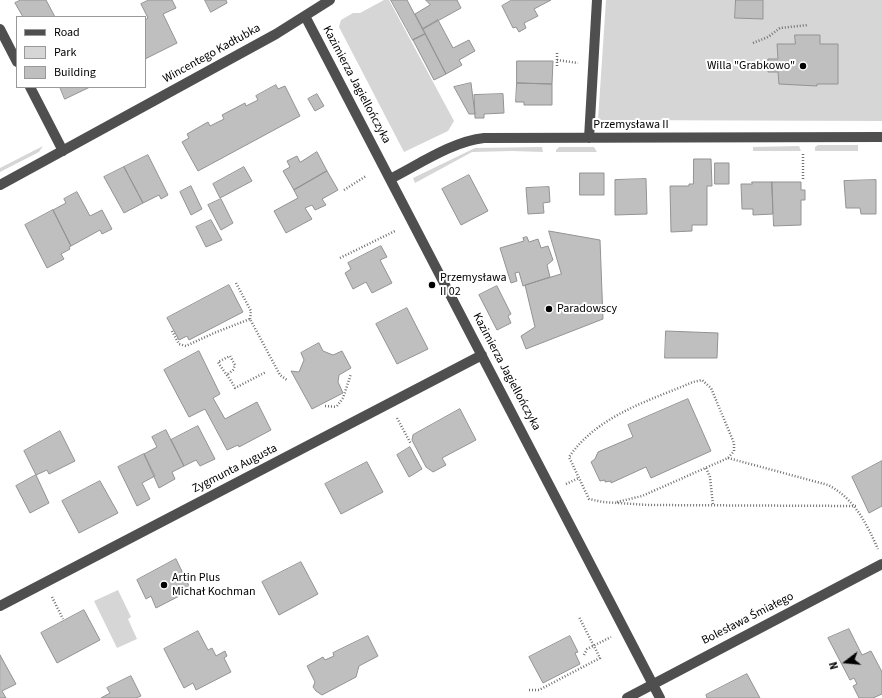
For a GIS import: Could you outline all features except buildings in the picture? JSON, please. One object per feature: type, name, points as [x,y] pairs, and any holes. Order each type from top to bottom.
[{"type":"street","name":"Wincentego Kadłubka","points":[[0,185],[266,39],[330,0]]},
{"type":"street","points":[[589,138],[597,0]]},
{"type":"street","name":"Kazimierza Jagiellończyka","points":[[305,16],[660,698]]},
{"type":"street","points":[[0,29],[16,60]]},
{"type":"street","points":[[31,88],[63,151]]},
{"type":"street","name":"Przemysława II","points":[[390,179],[471,140],[882,137]]},
{"type":"street","name":"Zygmunta Augusta","points":[[0,606],[482,355]]},
{"type":"street","name":"Bolesława Śmiałego","points":[[627,698],[882,564]]},
{"type":"path","points":[[753,43],[768,37],[780,28],[808,25]]},
{"type":"path","points":[[557,52],[557,66]]},
{"type":"path","points":[[557,60],[580,64]]},
{"type":"path","points":[[802,152],[803,181]]},
{"type":"path","points":[[344,190],[366,176]]},
{"type":"path","points":[[340,258],[395,231]]},
{"type":"path","points":[[236,283],[248,303],[251,311],[250,319],[280,375],[287,380]]},
{"type":"path","points":[[172,331],[179,344],[186,346],[250,319]]},
{"type":"path","points":[[228,374],[233,370],[235,365],[230,356],[218,362],[222,370],[228,374],[235,388],[266,372]]},
{"type":"path","points":[[337,406],[343,398],[351,374]]},
{"type":"path","points":[[617,502],[642,496],[728,458],[734,451],[734,442],[711,388],[702,380],[693,382],[610,418],[586,435],[569,457],[589,498],[617,502],[713,505],[856,506]]},
{"type":"path","points":[[326,406],[337,406]]},
{"type":"path","points":[[337,406],[340,413]]},
{"type":"path","points":[[396,416],[411,444]]},
{"type":"path","points":[[728,458],[828,485],[839,491],[856,506],[880,553]]},
{"type":"path","points":[[706,468],[710,477],[713,505]]},
{"type":"path","points":[[566,484],[579,478]]},
{"type":"path","points":[[51,595],[63,619]]},
{"type":"path","points":[[529,690],[539,690],[600,658],[579,617]]},
{"type":"path","points":[[584,655],[587,649],[608,639]]},
{"type":"green space","points":[[384,0],[389,0],[454,121],[448,131],[404,152],[339,27],[341,20],[353,13],[360,13]]},
{"type":"green space","points":[[606,0],[882,0],[882,121],[598,120]]},
{"type":"green space","points":[[818,145],[858,145],[858,151],[815,151],[815,147]]},
{"type":"green space","points":[[43,146],[39,152],[0,172],[0,168]]},
{"type":"green space","points":[[799,146],[801,151],[753,151],[753,147]]},
{"type":"green space","points":[[542,147],[543,152],[472,152],[415,183],[413,178],[475,148]]},
{"type":"green space","points":[[559,147],[594,147],[597,152],[556,152]]},
{"type":"green space","points":[[118,590],[131,617],[128,619],[137,639],[117,648],[94,601]]},
{"type":"place","name":"Willa \"Grabkowo\"","points":[[803,66]]},
{"type":"place","name":"Przemysława II 02","points":[[432,285]]},
{"type":"place","name":"Paradowscy","points":[[549,309]]},
{"type":"place","name":"Artin Plus Michał Kochman","points":[[164,585]]}]
